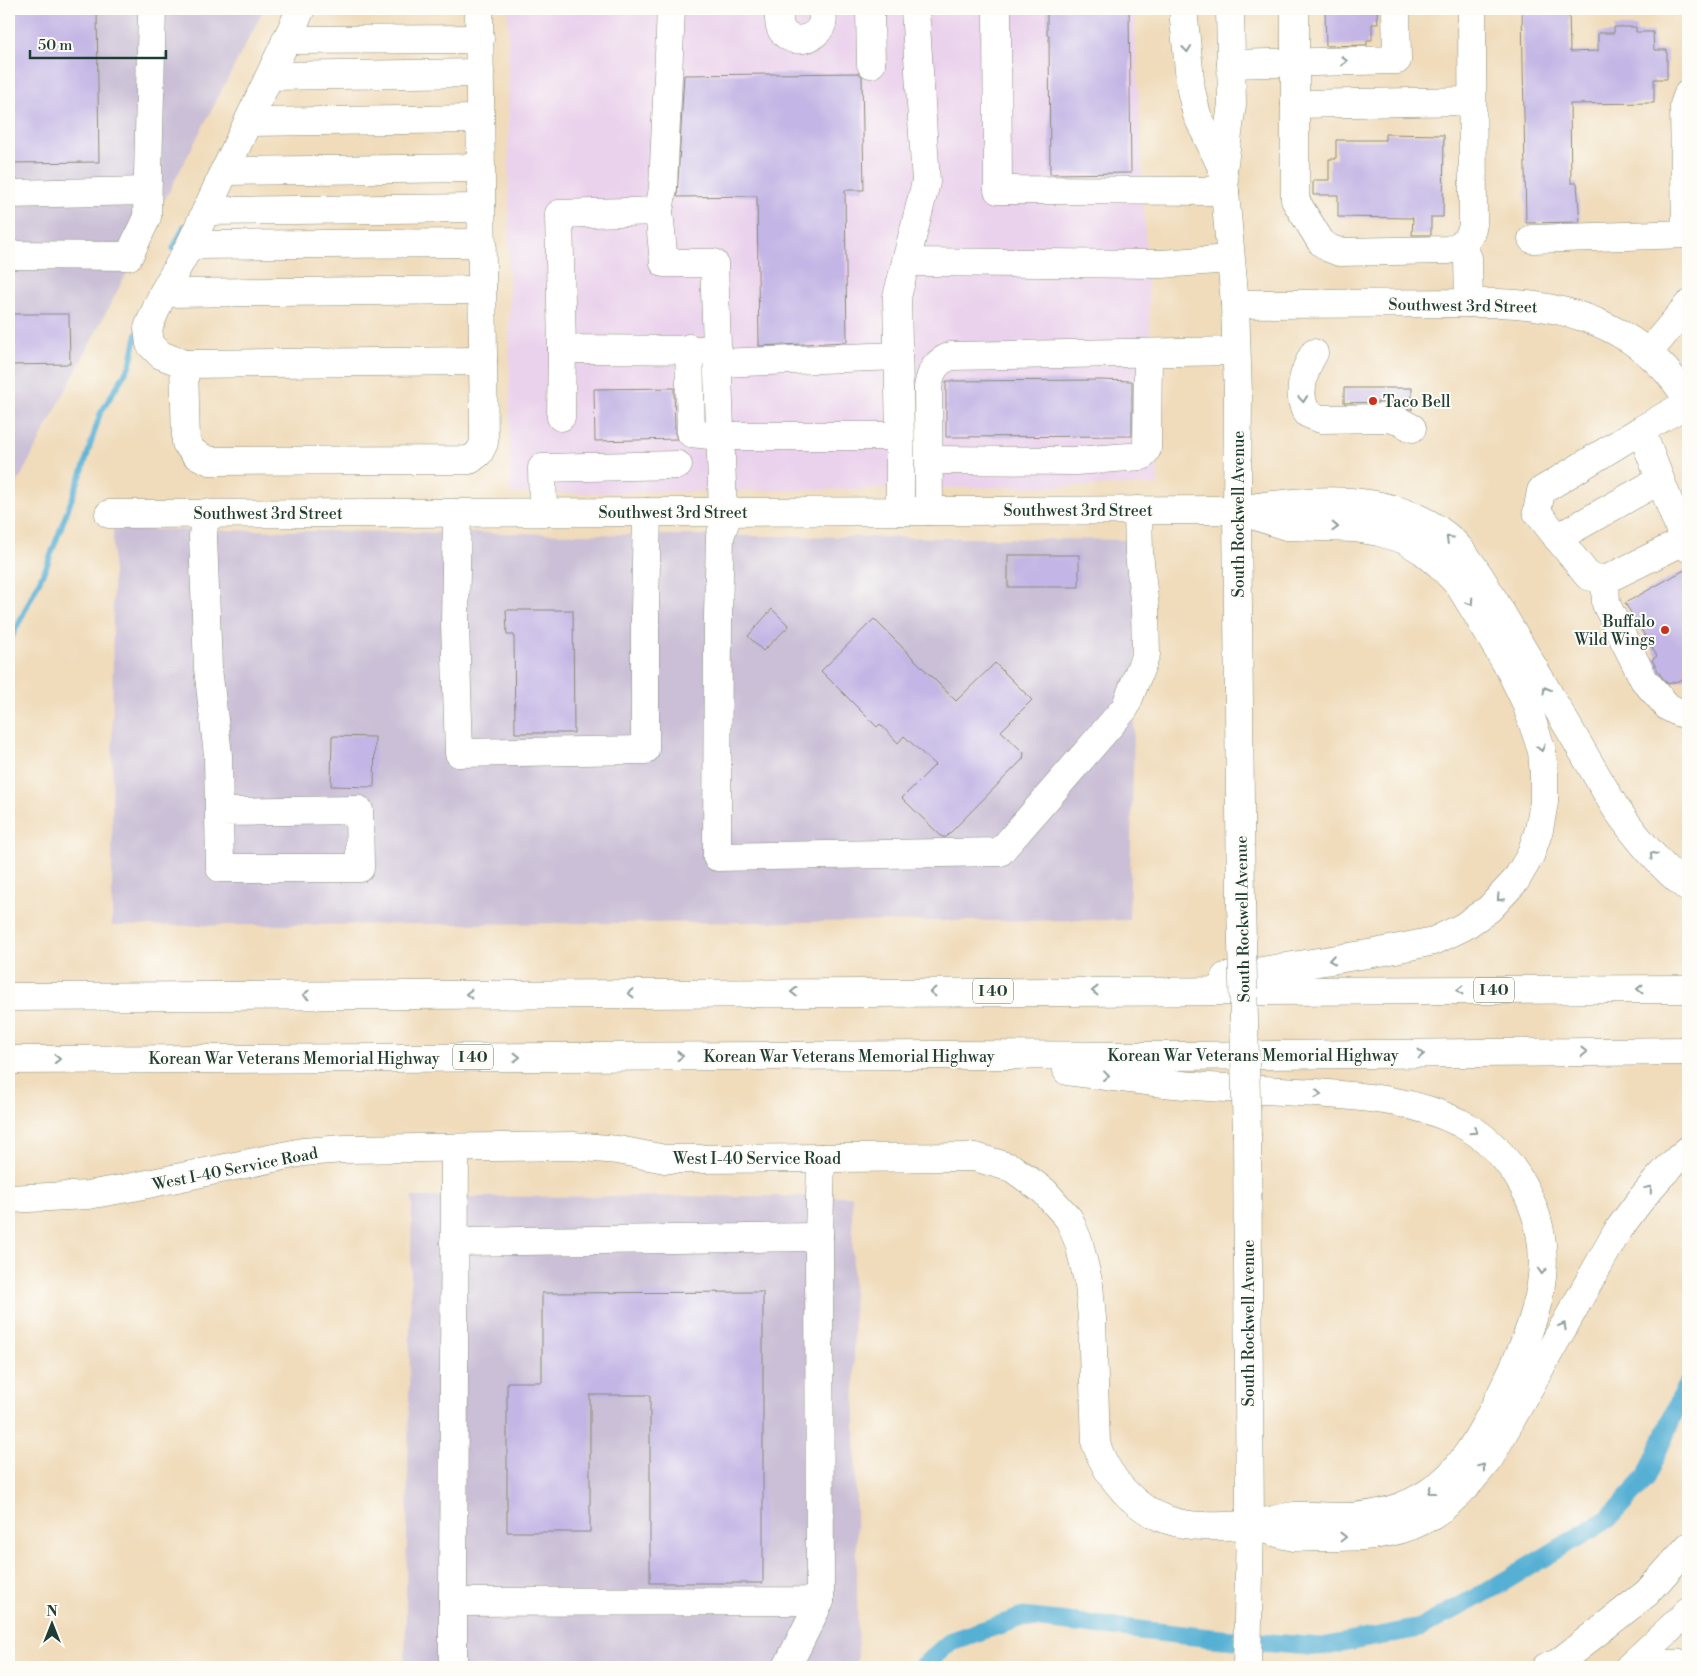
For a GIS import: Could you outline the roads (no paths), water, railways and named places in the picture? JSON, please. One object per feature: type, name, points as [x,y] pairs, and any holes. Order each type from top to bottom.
[{"type":"main road","points":[[9,255],[129,256],[146,217],[152,9]]},
{"type":"main road","points":[[301,9],[190,245],[163,293],[148,328],[150,344],[161,355],[184,364],[483,361]]},
{"type":"main road","points":[[184,364],[186,443],[195,454],[210,461],[470,460],[479,453],[484,444],[479,9]]},
{"type":"main road","points":[[671,9],[663,188],[660,211],[664,263],[714,263],[720,436],[726,512],[720,536],[717,857],[1000,852],[1125,708],[1146,654],[1138,510]]},
{"type":"main road","points":[[779,9],[780,25],[783,32],[792,38],[801,40],[811,37],[818,31],[823,23],[822,9]]},
{"type":"main road","points":[[870,9],[871,64]]},
{"type":"main road","points":[[900,511],[897,297],[926,182],[915,9]]},
{"type":"main road","points":[[997,9],[998,190],[1224,180]]},
{"type":"main road","points":[[1183,9],[1191,90],[1196,115],[1224,180]]},
{"type":"main road","points":[[1224,180],[1232,104],[1230,9]]},
{"type":"main road","points":[[1295,9],[1295,200],[1322,242],[1339,252],[1448,250],[1462,245],[1470,236],[1473,224],[1472,9]]},
{"type":"main road","points":[[1231,64],[1396,60],[1396,9]]},
{"type":"main road","points":[[286,40],[480,39]]},
{"type":"main road","points":[[270,76],[480,72]]},
{"type":"main road","points":[[1532,239],[1687,234],[1684,105],[1688,94]]},
{"type":"main road","points":[[1295,104],[1472,101]]},
{"type":"main road","points":[[248,122],[480,119]]},
{"type":"main road","points":[[224,171],[481,168]]},
{"type":"main road","name":"South Rockwell Avenue","points":[[1224,180],[1235,304],[1238,394],[1237,510],[1247,1136],[1250,1525],[1248,1662]]},
{"type":"main road","points":[[9,194],[147,190]]},
{"type":"main road","points":[[206,211],[481,208]]},
{"type":"main road","points":[[561,417],[562,349],[559,214],[660,211]]},
{"type":"main road","points":[[190,245],[482,243]]},
{"type":"main road","points":[[1462,245],[1468,258],[1469,303]]},
{"type":"main road","points":[[906,262],[1162,264],[1230,259]]},
{"type":"main road","points":[[163,293],[482,290]]},
{"type":"main road","name":"Southwest 3rd Street","points":[[1235,304],[1469,303],[1521,304],[1548,307],[1576,314],[1624,336],[1648,353],[1668,373],[1688,402]]},
{"type":"main road","points":[[1648,353],[1688,306]]},
{"type":"main road","points":[[562,349],[689,348],[718,356],[898,356]]},
{"type":"main road","points":[[689,348],[690,433],[720,436],[900,436]]},
{"type":"main road","points":[[929,511],[928,387],[934,366],[942,359],[951,356],[1236,351]]},
{"type":"main road","points":[[929,460],[1076,461],[1142,456],[1147,449],[1148,353]]},
{"type":"main road","points":[[1314,353],[1302,378],[1302,404],[1308,414],[1321,419],[1389,418],[1399,420],[1412,428]]},
{"type":"main road","points":[[1640,430],[1687,543],[1605,580],[1588,576],[1537,512],[1541,492],[1640,430],[1688,402]]},
{"type":"main road","points":[[543,512],[542,468],[678,465]]},
{"type":"main road","points":[[1557,538],[1660,480]]},
{"type":"main road","points":[[1237,510],[1292,502],[1374,504],[1413,516],[1430,524],[1446,535],[1461,549],[1481,578],[1615,807],[1653,856],[1688,888]]},
{"type":"main road","points":[[1144,991],[1380,952],[1434,941],[1463,927],[1496,902],[1516,880],[1530,856],[1539,830],[1544,802],[1542,751],[1526,703],[1509,668],[1459,585],[1440,565],[1423,551],[1405,540],[1379,532],[1355,528],[1286,526],[1237,510]]},
{"type":"main road","name":"Southwest 3rd Street","points":[[109,514],[1237,510]]},
{"type":"main road","points":[[457,513],[456,623],[459,753],[645,750],[647,512]]},
{"type":"main road","points":[[205,514],[203,536],[208,668],[218,755],[219,812],[220,868],[360,868],[359,810],[219,812]]},
{"type":"main road","points":[[1605,580],[1606,604],[1644,680],[1668,707],[1680,713],[1688,713]]},
{"type":"main road","name":"I 40","points":[[9,996],[1688,989]]},
{"type":"main road","name":"Korean War Veterans Memorial Highway","points":[[9,1060],[936,1055],[1174,1056],[1688,1051]]},
{"type":"main road","points":[[936,1055],[1182,1085],[1391,1100],[1432,1110],[1462,1124],[1480,1135],[1494,1147],[1513,1170],[1528,1196],[1535,1213],[1541,1239],[1543,1266],[1541,1290],[1533,1323],[1520,1354],[1484,1427],[1456,1468],[1432,1491],[1415,1501],[1391,1511],[1350,1517],[1294,1516],[1250,1525]]},
{"type":"main road","name":"West I-40 Service Road","points":[[9,1199],[88,1195],[133,1188],[303,1152],[345,1149],[573,1146],[618,1150],[665,1158],[975,1157],[1012,1168],[1044,1191],[1069,1219],[1080,1243],[1089,1285],[1092,1318],[1096,1444],[1101,1461],[1119,1487],[1143,1507],[1168,1520],[1199,1526],[1250,1525]]},
{"type":"main road","points":[[452,1667],[455,1148]]},
{"type":"main road","points":[[1250,1525],[1295,1537],[1348,1537],[1380,1534],[1402,1529],[1421,1522],[1441,1510],[1473,1479],[1489,1458],[1617,1232],[1634,1207],[1659,1178],[1688,1150]]},
{"type":"main road","points":[[788,1667],[820,1601],[821,1158]]},
{"type":"main road","points":[[454,1242],[820,1237]]},
{"type":"main road","points":[[1546,1667],[1558,1663],[1648,1593],[1688,1548]]},
{"type":"main road","points":[[452,1602],[820,1601]]},
{"type":"main road","points":[[1631,1666],[1688,1612]]},
{"type":"main road","points":[[1631,1666],[1688,1664]]},
{"type":"waterway","points":[[173,249],[184,226]]},
{"type":"waterway","points":[[9,643],[47,565],[83,469],[100,414],[130,365],[137,333]]},
{"type":"waterway","points":[[922,1667],[951,1641],[1023,1617],[1211,1638],[1321,1647],[1420,1628],[1493,1588],[1608,1519],[1646,1478],[1688,1384]]},
{"type":"place","name":"Taco Bell","points":[[1373,401]]},
{"type":"place","name":"Buffalo Wild Wings","points":[[1665,630]]}]
